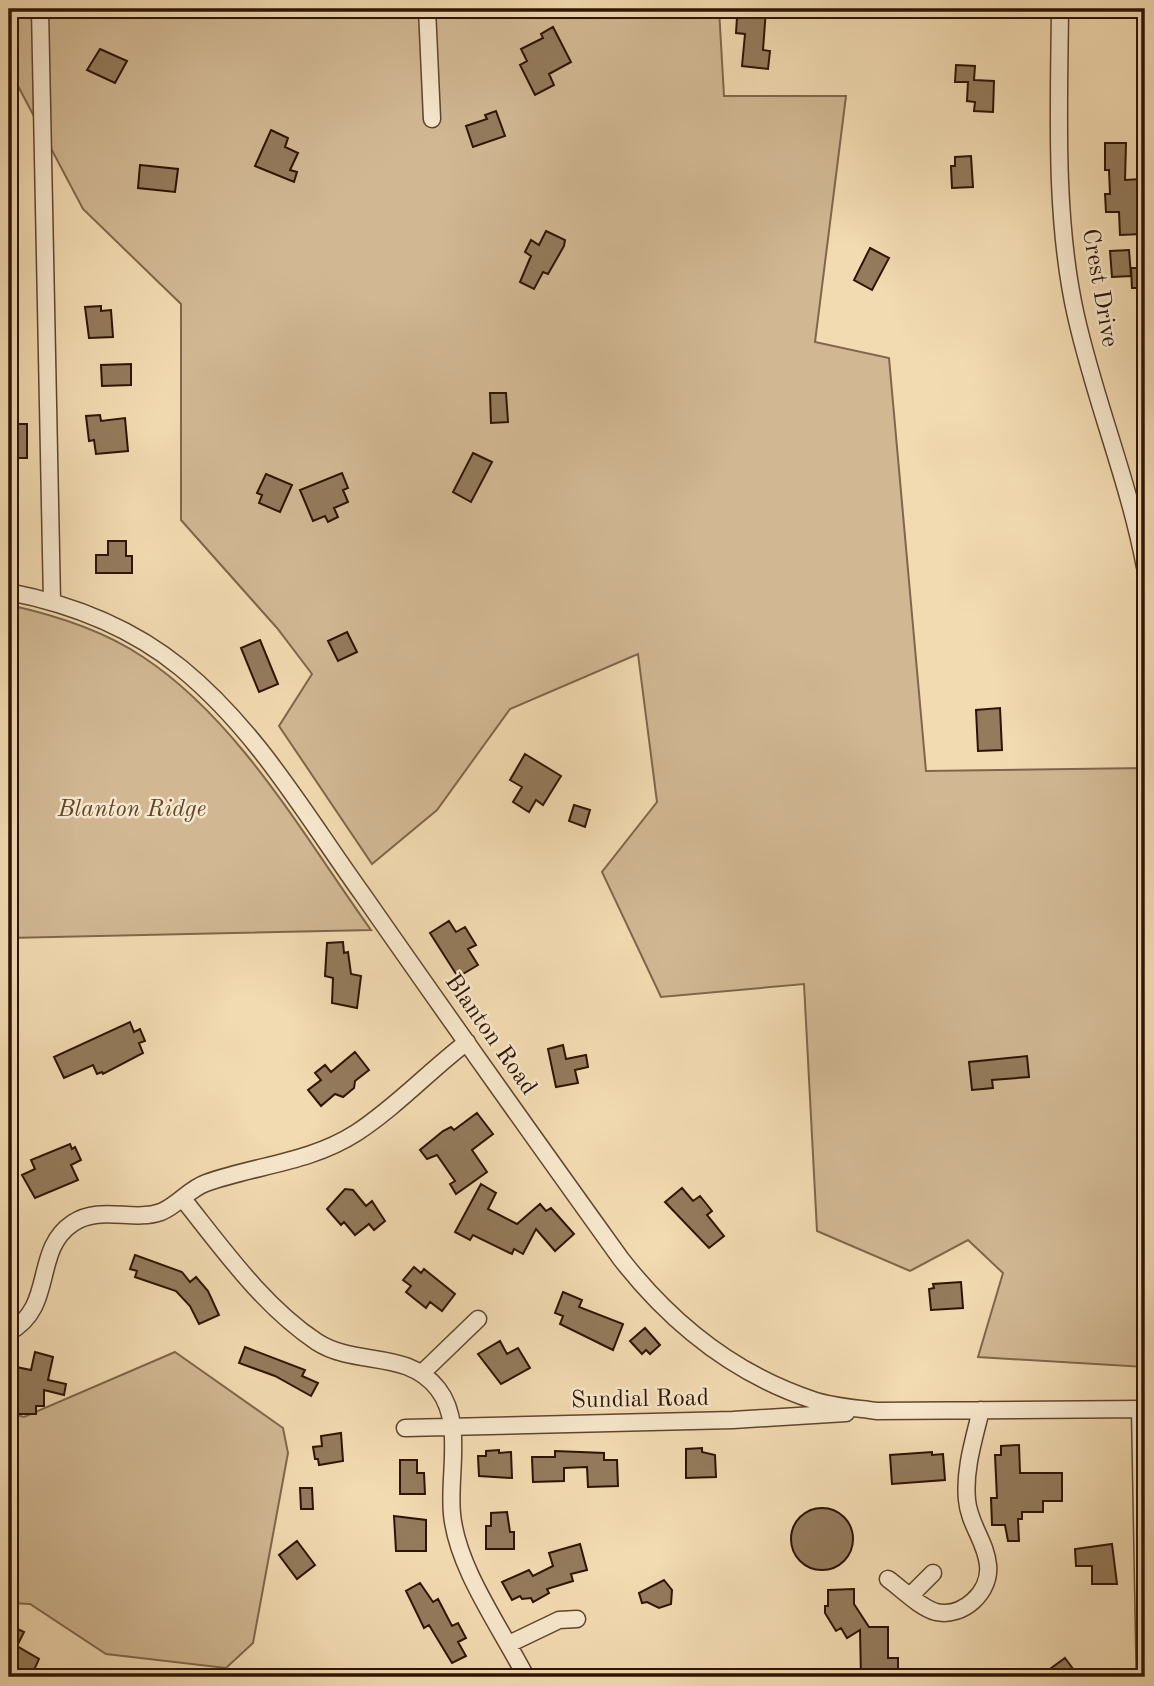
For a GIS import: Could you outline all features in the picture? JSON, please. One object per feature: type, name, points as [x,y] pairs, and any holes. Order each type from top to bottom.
[{"type":"street","points":[[40,9],[52,602]]},
{"type":"street","points":[[428,9],[432,119]]},
{"type":"street","name":"Crest Drive","points":[[1060,9],[1059,96],[1064,215],[1076,315],[1137,522],[1145,568]]},
{"type":"street","name":"Blanton Road","points":[[9,592],[52,602],[105,622],[156,650],[196,681],[228,712],[305,808],[353,882],[621,1259],[651,1297],[680,1325],[728,1359],[815,1401],[877,1411],[1142,1409]]},
{"type":"street","points":[[9,1332],[33,1312],[53,1245],[74,1222],[103,1214],[148,1216],[183,1199],[202,1185],[284,1165],[354,1134],[467,1042]]},
{"type":"street","points":[[183,1199],[261,1293],[319,1343],[355,1355],[402,1362],[422,1373],[440,1392],[452,1427],[452,1512],[455,1538],[526,1677]]},
{"type":"street","points":[[422,1373],[478,1320]]},
{"type":"street","points":[[1142,1409],[1144,1677]]},
{"type":"street","points":[[888,1578],[936,1612],[952,1612],[972,1603],[987,1578],[985,1549],[971,1519],[966,1488],[981,1410]]},
{"type":"street","name":"Sundial Road","points":[[405,1428],[729,1420],[877,1411]]},
{"type":"street","points":[[910,1596],[933,1573]]},
{"type":"street","points":[[509,1644],[559,1620],[577,1619]]},
{"type":"green space","points":[[9,9],[719,9],[724,96],[846,96],[815,342],[889,358],[926,771],[1145,768],[1145,1367],[978,1357],[1003,1273],[968,1240],[910,1271],[817,1231],[804,984],[661,997],[602,872],[657,802],[638,654],[510,709],[437,810],[372,864],[279,726],[312,674],[277,628],[181,520],[181,304],[83,209],[9,69]]},
{"type":"green space","name":"Blanton Ridge","points":[[9,605],[95,631],[128,647],[178,683],[210,713],[240,747],[295,820],[371,930],[9,938]]},
{"type":"green space","points":[[175,1352],[283,1428],[288,1453],[253,1643],[226,1668],[106,1654],[30,1604],[9,1603],[9,1413],[24,1417]]},
{"type":"building","points":[[747,9],[766,9],[763,50],[770,51],[768,69],[742,66],[745,34],[736,33],[737,17],[746,18]]},
{"type":"building","points":[[553,27],[571,62],[549,74],[554,85],[535,95],[520,65],[527,61],[521,49],[543,38],[541,34]]},
{"type":"building","points":[[100,49],[127,61],[115,83],[87,70]]},
{"type":"building","points":[[956,65],[975,66],[974,80],[994,81],[993,112],[974,111],[975,102],[967,101],[968,82],[955,82]]},
{"type":"building","points":[[496,111],[505,136],[473,147],[466,126],[487,119],[485,115]]},
{"type":"building","points":[[271,130],[288,138],[285,147],[298,153],[290,170],[297,172],[294,182],[255,166]]},
{"type":"building","points":[[1105,143],[1126,143],[1125,180],[1140,179],[1142,234],[1120,235],[1119,212],[1106,212],[1105,194],[1110,194],[1109,170],[1105,170]]},
{"type":"building","points":[[971,156],[973,187],[952,188],[951,166],[955,166],[955,157]]},
{"type":"building","points":[[140,165],[178,169],[175,192],[138,188]]},
{"type":"building","points":[[546,231],[565,240],[564,246],[548,274],[543,272],[534,289],[520,282],[531,256],[525,252],[531,240],[539,245]]},
{"type":"building","points":[[870,248],[889,258],[872,290],[854,280]]},
{"type":"building","points":[[1129,250],[1131,276],[1112,277],[1110,251]]},
{"type":"building","points":[[1131,268],[1145,268],[1145,288],[1132,288]]},
{"type":"building","points":[[101,306],[101,311],[111,310],[113,337],[89,338],[85,307]]},
{"type":"building","points":[[131,364],[131,385],[102,386],[101,365]]},
{"type":"building","points":[[490,393],[506,393],[508,422],[491,423]]},
{"type":"building","points":[[100,415],[101,421],[125,418],[128,451],[96,454],[94,440],[89,441],[86,416]]},
{"type":"building","points":[[9,424],[27,424],[27,458],[9,458]]},
{"type":"building","points":[[473,453],[492,462],[471,502],[453,492]]},
{"type":"building","points":[[342,473],[348,488],[343,490],[348,502],[334,508],[338,517],[328,522],[325,516],[313,521],[300,490]]},
{"type":"building","points":[[266,474],[292,485],[280,512],[259,503],[262,495],[257,493]]},
{"type":"building","points":[[108,541],[126,541],[126,556],[132,556],[132,573],[96,573],[96,555],[108,555]]},
{"type":"building","points":[[347,632],[357,652],[338,661],[328,641]]},
{"type":"building","points":[[260,640],[278,684],[259,692],[241,648]]},
{"type":"building","points":[[1000,708],[1002,750],[978,751],[976,710]]},
{"type":"building","points":[[525,754],[561,776],[543,805],[536,800],[529,812],[513,802],[522,787],[510,780]]},
{"type":"building","points":[[574,805],[590,810],[585,827],[569,821]]},
{"type":"building","points":[[449,921],[456,932],[465,927],[476,945],[468,949],[478,965],[458,977],[430,933]]},
{"type":"building","points":[[343,942],[344,953],[348,952],[351,974],[361,976],[357,1008],[332,1003],[333,978],[325,976],[327,943]]},
{"type":"building","points":[[130,1022],[134,1032],[140,1029],[145,1041],[139,1043],[143,1053],[103,1074],[97,1074],[93,1065],[64,1078],[54,1057]]},
{"type":"building","points":[[563,1045],[566,1059],[586,1055],[588,1067],[575,1070],[578,1083],[556,1087],[548,1049]]},
{"type":"building","points":[[355,1052],[369,1070],[355,1081],[354,1088],[343,1097],[335,1094],[321,1106],[308,1090],[321,1080],[315,1073],[325,1065],[331,1072]]},
{"type":"building","points":[[1027,1056],[1029,1077],[992,1080],[993,1088],[972,1090],[969,1062]]},
{"type":"building","points":[[477,1113],[493,1134],[472,1150],[487,1172],[456,1194],[450,1184],[455,1181],[437,1155],[427,1159],[420,1150],[443,1131],[451,1127],[454,1130]]},
{"type":"building","points":[[70,1144],[72,1149],[75,1147],[81,1160],[71,1165],[78,1180],[35,1198],[22,1175],[35,1169],[31,1160]]},
{"type":"building","points":[[481,1184],[496,1193],[488,1209],[517,1224],[540,1204],[546,1211],[551,1208],[574,1234],[555,1251],[536,1229],[523,1254],[514,1249],[512,1254],[473,1235],[470,1240],[455,1232]]},
{"type":"building","points":[[682,1188],[693,1201],[700,1196],[712,1211],[707,1215],[724,1236],[709,1248],[665,1202]]},
{"type":"building","points":[[345,1189],[353,1190],[366,1206],[372,1201],[385,1221],[374,1230],[369,1224],[355,1235],[344,1222],[341,1225],[327,1209]]},
{"type":"building","points":[[135,1255],[182,1272],[190,1282],[196,1277],[208,1291],[219,1315],[199,1324],[190,1306],[176,1291],[135,1277],[137,1271],[130,1269]]},
{"type":"building","points":[[414,1267],[421,1273],[424,1269],[455,1294],[442,1311],[430,1302],[426,1308],[406,1292],[411,1286],[403,1280]]},
{"type":"building","points":[[961,1282],[963,1308],[931,1310],[929,1289],[934,1288],[933,1284]]},
{"type":"building","points":[[563,1292],[582,1300],[579,1307],[623,1324],[613,1350],[560,1324],[563,1316],[555,1313]]},
{"type":"building","points":[[645,1328],[660,1345],[650,1354],[646,1350],[642,1354],[630,1341]]},
{"type":"building","points":[[500,1341],[507,1354],[518,1348],[530,1368],[501,1384],[478,1354]]},
{"type":"building","points":[[245,1347],[305,1370],[302,1376],[318,1383],[311,1396],[275,1376],[239,1363]]},
{"type":"building","points":[[35,1352],[53,1357],[48,1380],[66,1384],[64,1395],[44,1390],[44,1406],[36,1406],[36,1414],[9,1414],[9,1384],[16,1367],[31,1370]]},
{"type":"building","points":[[341,1433],[343,1461],[319,1465],[313,1447],[322,1446],[321,1436]]},
{"type":"building","points":[[1019,1445],[1020,1473],[1062,1473],[1062,1501],[1043,1501],[1043,1512],[1022,1512],[1022,1519],[1018,1519],[1019,1541],[1008,1541],[1005,1525],[992,1525],[991,1498],[997,1498],[995,1455],[1001,1455],[1001,1446]]},
{"type":"building","points":[[702,1448],[702,1452],[715,1455],[716,1477],[686,1478],[686,1449]]},
{"type":"building","points":[[499,1450],[499,1453],[511,1452],[512,1478],[479,1476],[478,1456],[486,1456],[486,1451]]},
{"type":"building","points":[[555,1451],[604,1453],[604,1460],[617,1460],[618,1486],[588,1487],[587,1467],[564,1468],[564,1481],[533,1482],[532,1457],[555,1457]]},
{"type":"building","points":[[932,1452],[932,1455],[943,1454],[945,1480],[892,1484],[890,1455]]},
{"type":"building","points":[[400,1460],[417,1460],[417,1473],[424,1473],[425,1494],[400,1494]]},
{"type":"building","points":[[300,1488],[312,1488],[313,1509],[301,1509]]},
{"type":"building","points":[[822,1508],[834,1510],[844,1517],[851,1527],[851,1551],[844,1561],[834,1568],[822,1570],[810,1568],[800,1561],[793,1551],[791,1539],[793,1527],[800,1517],[810,1510]]},
{"type":"building","points":[[507,1512],[510,1532],[514,1532],[514,1549],[486,1549],[486,1526],[491,1526],[491,1513]]},
{"type":"building","points":[[394,1516],[426,1520],[426,1551],[396,1551]]},
{"type":"building","points":[[297,1541],[315,1565],[297,1579],[279,1555]]},
{"type":"building","points":[[580,1544],[587,1570],[571,1574],[573,1581],[547,1589],[549,1593],[533,1602],[531,1598],[522,1599],[520,1596],[512,1600],[502,1582],[529,1570],[533,1576],[553,1566],[549,1553]]},
{"type":"building","points":[[1112,1544],[1117,1584],[1092,1584],[1092,1566],[1076,1566],[1075,1549]]},
{"type":"building","points":[[664,1580],[672,1590],[671,1604],[659,1608],[647,1602],[642,1603],[639,1593]]},
{"type":"building","points":[[420,1583],[433,1602],[438,1599],[452,1626],[458,1623],[466,1638],[458,1642],[466,1656],[452,1663],[429,1625],[424,1628],[406,1591]]},
{"type":"building","points":[[854,1589],[854,1604],[869,1627],[888,1627],[888,1658],[898,1658],[898,1673],[884,1673],[884,1677],[861,1677],[860,1630],[847,1638],[841,1628],[836,1631],[825,1613],[828,1590]]},
{"type":"building","points":[[9,1625],[24,1632],[17,1646],[39,1659],[31,1677],[9,1668]]},
{"type":"building","points":[[1065,1658],[1079,1677],[1039,1677]]}]
